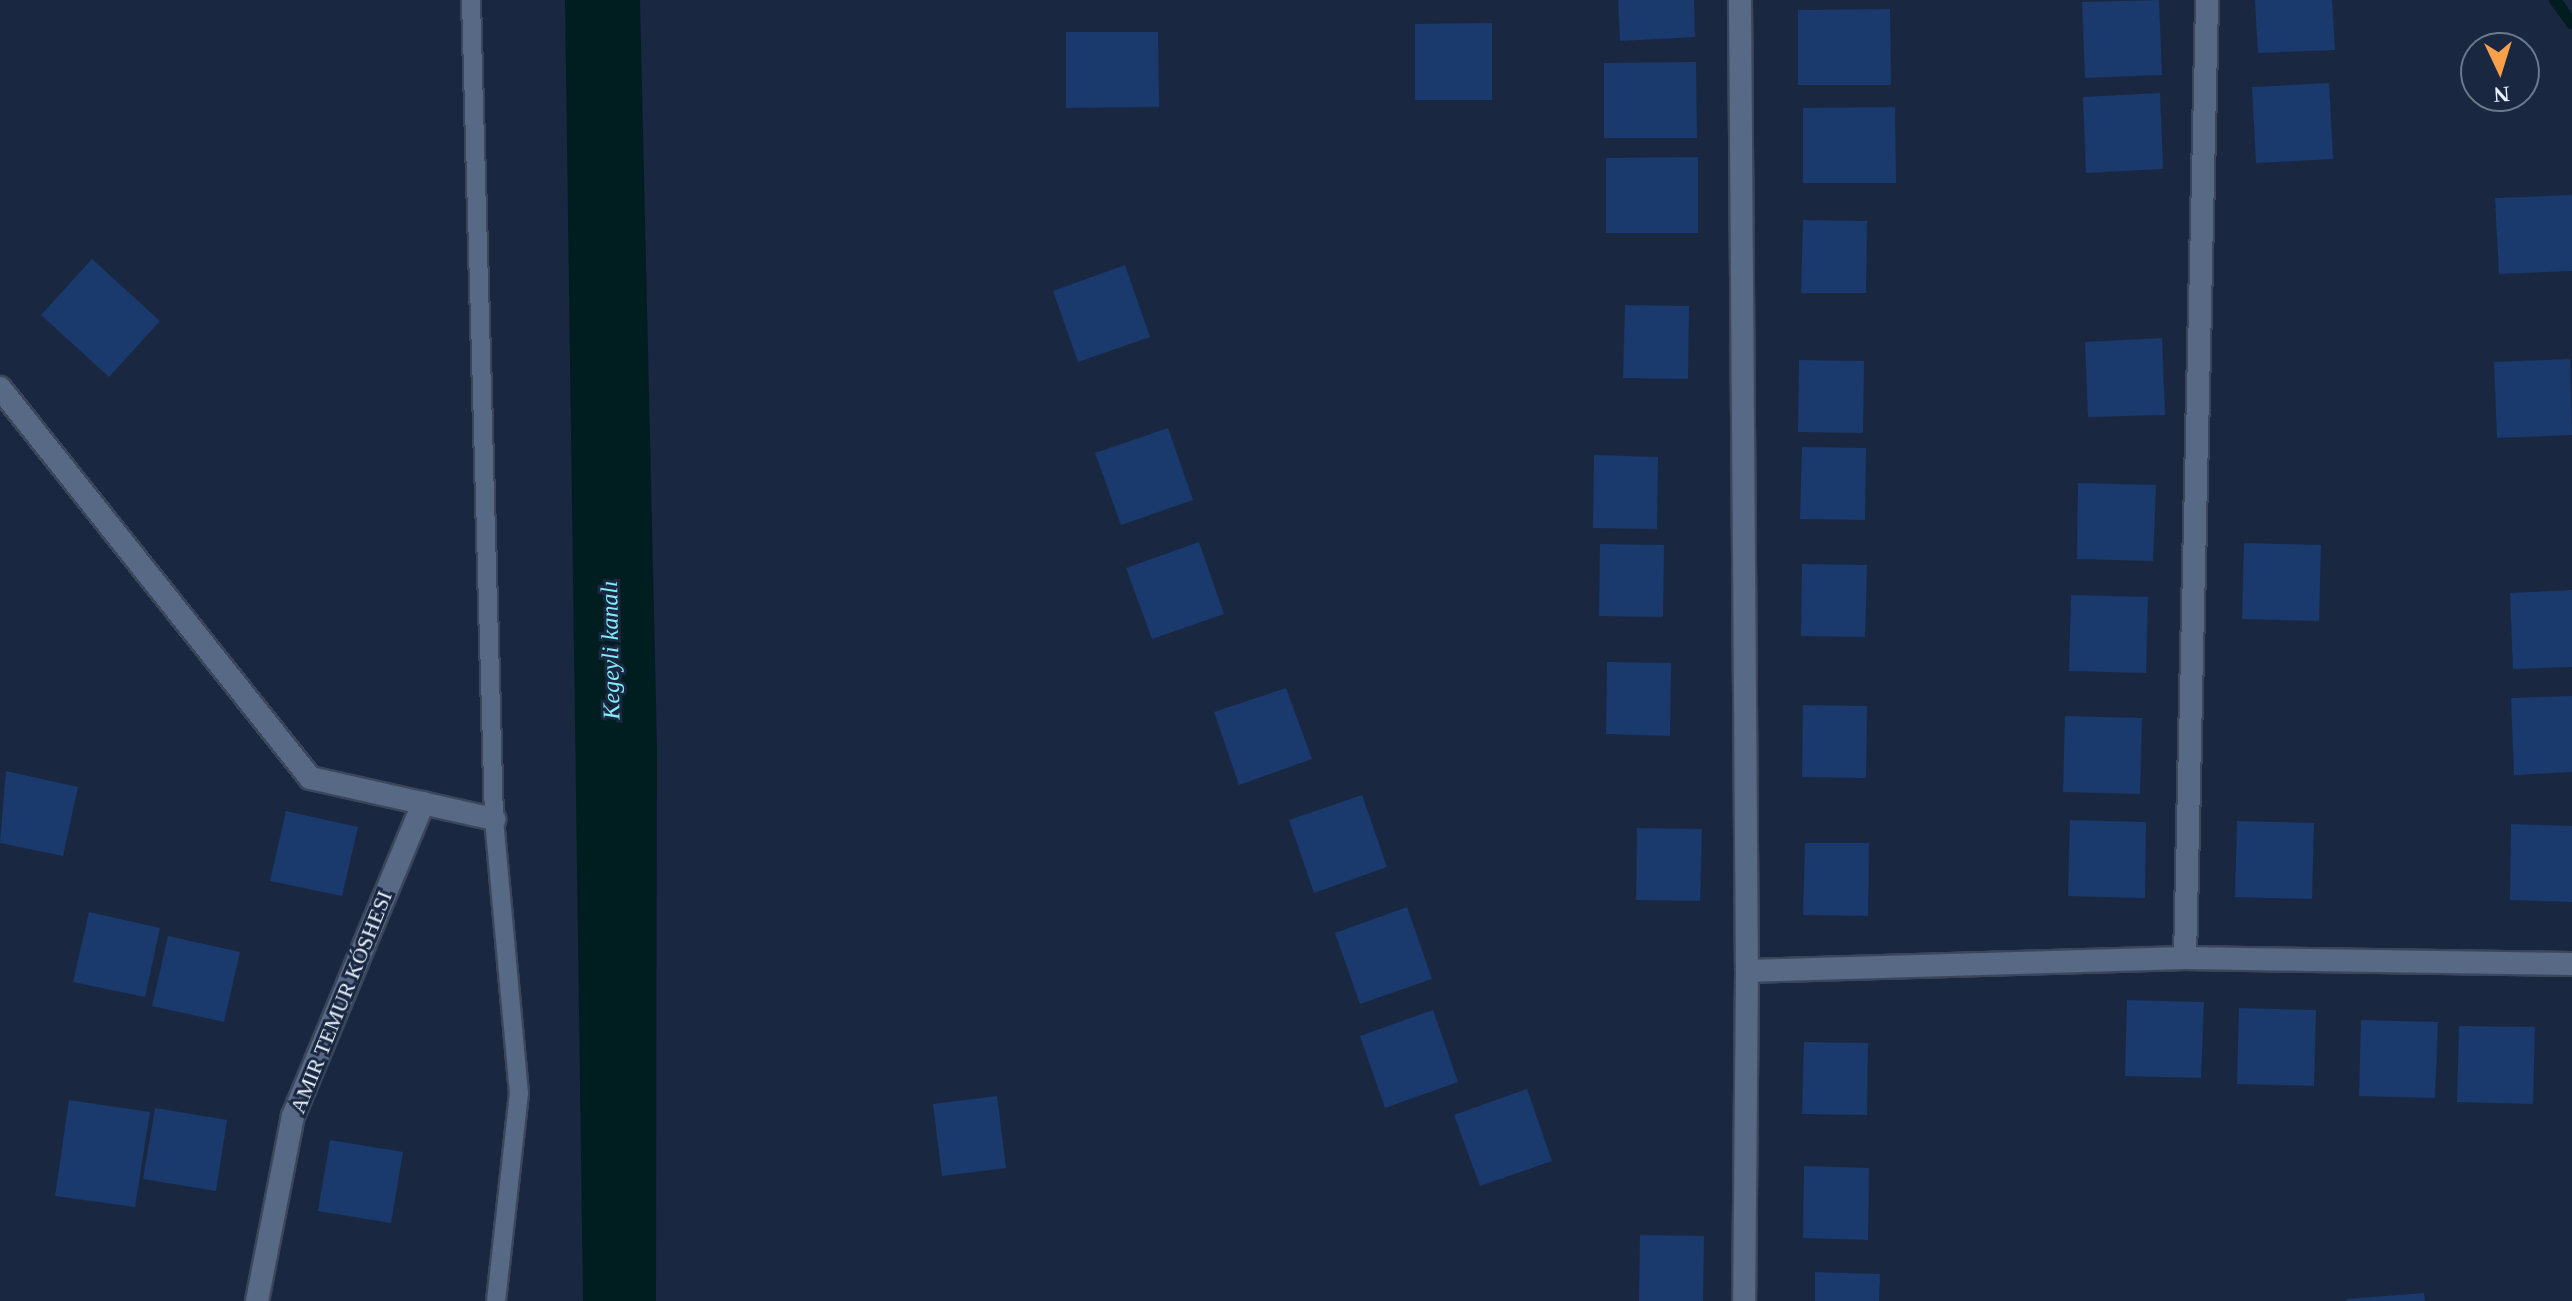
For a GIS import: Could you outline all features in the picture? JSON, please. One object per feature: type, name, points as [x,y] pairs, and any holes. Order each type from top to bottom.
[{"type":"street","points":[[1740,0],[1747,971],[1744,1301]]},
{"type":"street","points":[[2185,958],[2207,0]]},
{"type":"street","points":[[0,388],[310,778],[494,819]]},
{"type":"street","name":"AMIR TEMUR KÓSHESI","points":[[257,1301],[293,1116],[423,803]]},
{"type":"street","points":[[1747,971],[2185,958],[2572,964]]},
{"type":"lane","points":[[471,0],[494,819],[519,1093],[496,1301]]},
{"type":"water","name":"Kegeyli kanalı","points":[[565,0],[640,0],[657,745],[656,1301],[583,1301]]},
{"type":"building","points":[[1618,0],[1694,0],[1695,37],[1620,41]]},
{"type":"building","points":[[2159,0],[2162,75],[2085,78],[2082,2]]},
{"type":"building","points":[[2255,0],[2332,0],[2335,50],[2258,53]]},
{"type":"building","points":[[1890,9],[1891,85],[1798,85],[1798,10]]},
{"type":"building","points":[[1492,23],[1492,100],[1415,100],[1415,24]]},
{"type":"building","points":[[1066,32],[1158,32],[1159,107],[1066,108]]},
{"type":"building","points":[[1696,62],[1697,138],[1604,138],[1604,63]]},
{"type":"building","points":[[2329,83],[2333,159],[2256,163],[2252,87]]},
{"type":"building","points":[[2160,93],[2163,169],[2086,173],[2083,97]]},
{"type":"building","points":[[1895,107],[1896,183],[1803,183],[1803,108]]},
{"type":"building","points":[[1698,157],[1698,233],[1606,233],[1606,158]]},
{"type":"building","points":[[2572,195],[2572,271],[2499,274],[2495,198]]},
{"type":"building","points":[[1803,220],[1867,221],[1866,293],[1801,293]]},
{"type":"building","points":[[92,259],[160,321],[109,377],[41,315]]},
{"type":"building","points":[[1125,265],[1150,337],[1078,362],[1053,291]]},
{"type":"building","points":[[1625,305],[1689,306],[1688,379],[1623,378]]},
{"type":"building","points":[[2162,338],[2165,415],[2088,417],[2085,342]]},
{"type":"building","points":[[2570,359],[2572,435],[2497,438],[2494,362]]},
{"type":"building","points":[[1799,360],[1864,361],[1863,433],[1798,432]]},
{"type":"building","points":[[1168,428],[1193,500],[1121,525],[1095,453]]},
{"type":"building","points":[[1802,447],[1866,448],[1865,520],[1800,519]]},
{"type":"building","points":[[1594,455],[1658,457],[1657,529],[1593,528]]},
{"type":"building","points":[[2078,483],[2156,485],[2153,561],[2077,559]]},
{"type":"building","points":[[1199,542],[1224,614],[1152,639],[1126,568]]},
{"type":"building","points":[[2244,543],[2321,545],[2319,621],[2242,619]]},
{"type":"building","points":[[1600,544],[1664,545],[1663,617],[1599,616]]},
{"type":"building","points":[[1802,564],[1867,565],[1865,637],[1801,636]]},
{"type":"building","points":[[2572,590],[2572,667],[2513,669],[2510,593]]},
{"type":"building","points":[[2071,595],[2148,597],[2146,673],[2069,671]]},
{"type":"building","points":[[1607,662],[1671,663],[1670,736],[1606,734]]},
{"type":"building","points":[[1286,688],[1312,759],[1239,785],[1214,712]]},
{"type":"building","points":[[2572,696],[2572,772],[2514,775],[2511,698]]},
{"type":"building","points":[[1803,705],[1867,706],[1866,778],[1802,777]]},
{"type":"building","points":[[2065,716],[2142,718],[2140,794],[2063,792]]},
{"type":"building","points":[[6,771],[78,787],[63,856],[0,843]]},
{"type":"building","points":[[1362,795],[1387,867],[1314,893],[1289,820]]},
{"type":"building","points":[[286,811],[358,827],[342,896],[270,881]]},
{"type":"building","points":[[2070,820],[2146,822],[2145,898],[2068,896]]},
{"type":"building","points":[[2237,821],[2314,823],[2312,899],[2235,897]]},
{"type":"building","points":[[2511,824],[2572,826],[2572,902],[2510,900]]},
{"type":"building","points":[[1637,828],[1702,829],[1700,901],[1636,900]]},
{"type":"building","points":[[1805,843],[1869,843],[1868,916],[1803,915]]},
{"type":"building","points":[[1407,907],[1432,979],[1360,1004],[1335,933]]},
{"type":"building","points":[[89,912],[160,928],[145,997],[73,982]]},
{"type":"building","points":[[168,936],[240,952],[224,1022],[152,1006]]},
{"type":"building","points":[[2127,1000],[2204,1002],[2201,1078],[2125,1076]]},
{"type":"building","points":[[2239,1008],[2316,1010],[2314,1086],[2237,1084]]},
{"type":"building","points":[[1433,1010],[1458,1082],[1385,1108],[1360,1036]]},
{"type":"building","points":[[2361,1020],[2438,1022],[2435,1098],[2359,1096]]},
{"type":"building","points":[[2459,1026],[2535,1027],[2533,1104],[2457,1102]]},
{"type":"building","points":[[1804,1042],[1868,1043],[1867,1115],[1802,1114]]},
{"type":"building","points":[[1527,1089],[1552,1161],[1480,1186],[1454,1115]]},
{"type":"building","points":[[997,1096],[1006,1168],[942,1176],[933,1104]]},
{"type":"building","points":[[69,1100],[150,1112],[135,1207],[55,1196]]},
{"type":"building","points":[[155,1108],[227,1120],[216,1191],[143,1179]]},
{"type":"building","points":[[330,1140],[403,1152],[391,1223],[318,1211]]},
{"type":"building","points":[[1804,1166],[1869,1168],[1868,1240],[1803,1238]]},
{"type":"building","points":[[1640,1235],[1704,1236],[1703,1301],[1639,1301]]},
{"type":"building","points":[[1815,1272],[1880,1274],[1879,1301],[1815,1301]]},
{"type":"building","points":[[2424,1293],[2425,1301],[2347,1301],[2347,1299]]},
{"type":"waterway","points":[[2555,0],[2572,23]]}]
